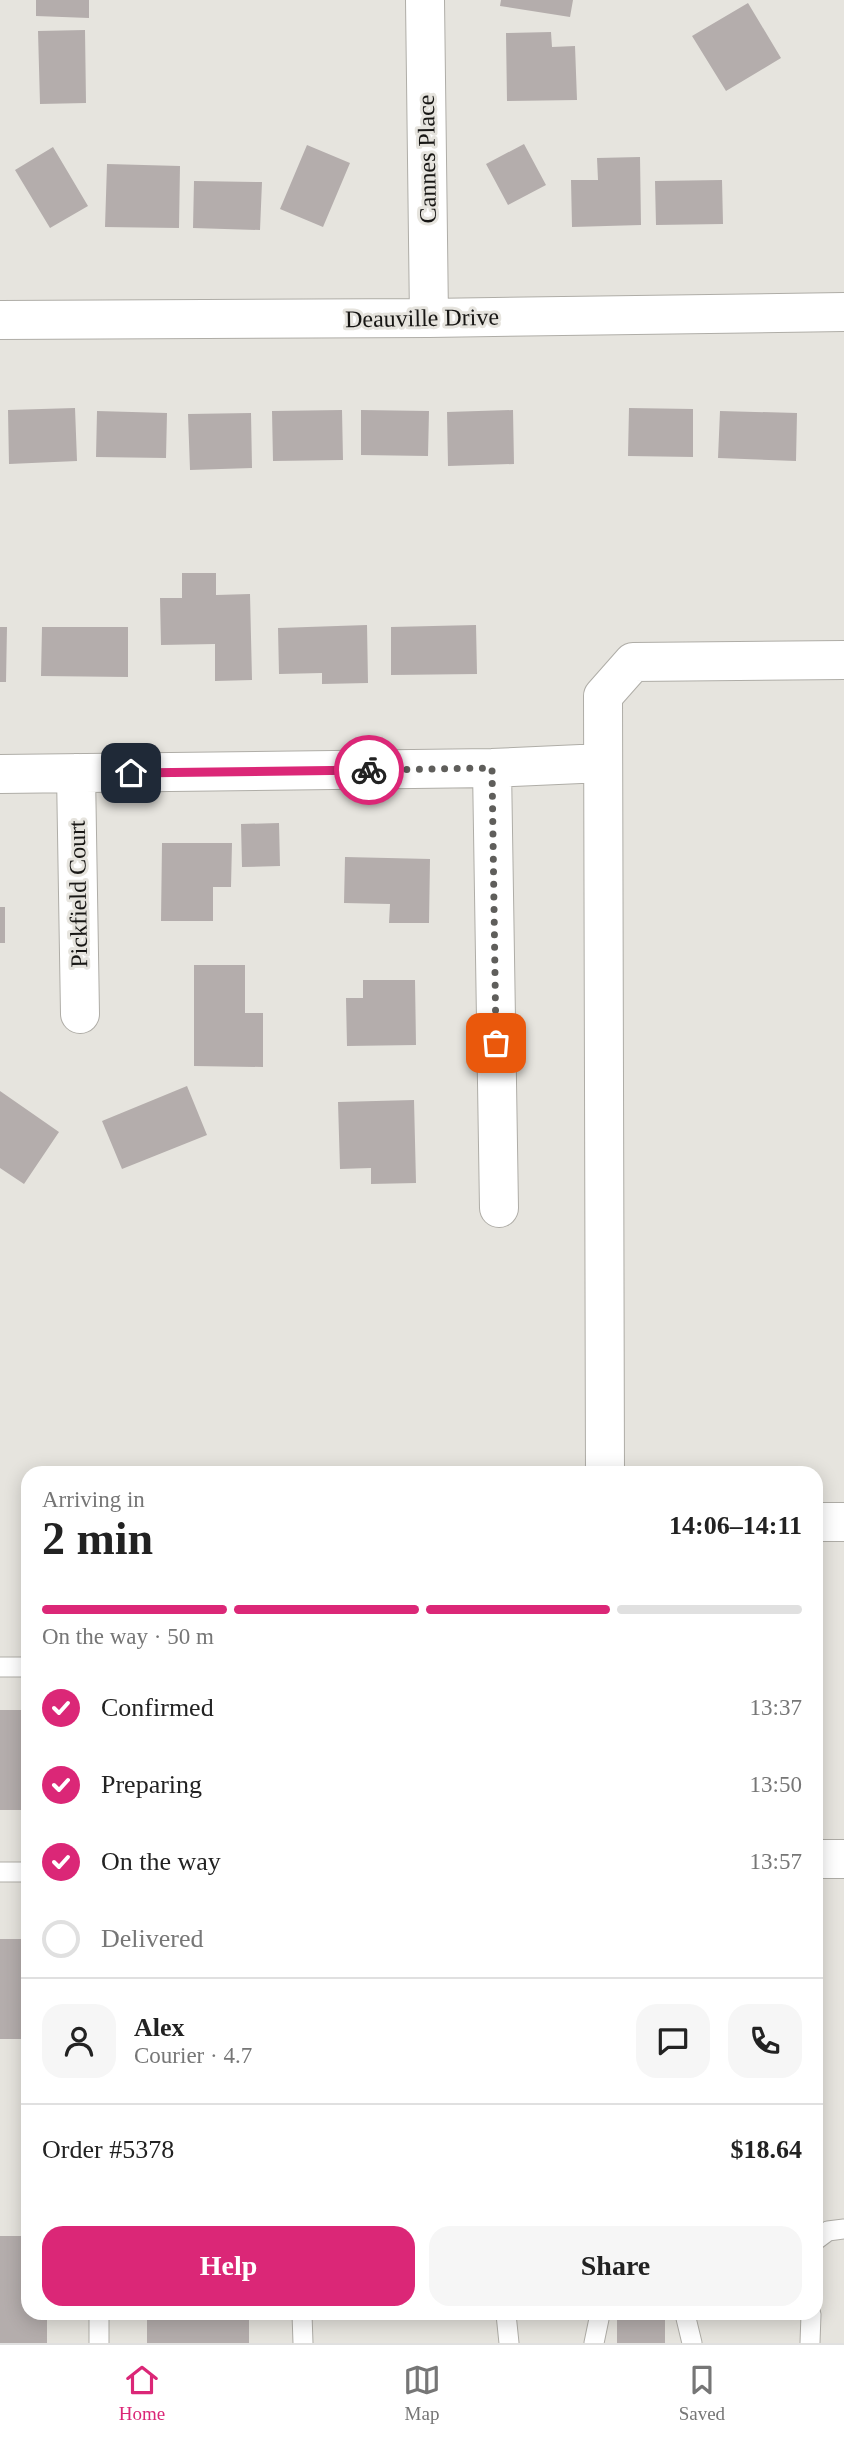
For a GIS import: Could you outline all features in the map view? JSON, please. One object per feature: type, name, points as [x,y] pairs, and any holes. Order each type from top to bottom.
[{"type":"street","name":"Cannes Place","points":[[425,0],[429,318]]},
{"type":"street","name":"Deauville Drive","points":[[0,320],[844,312]]},
{"type":"street","points":[[605,1466],[603,696],[633,662],[844,660]]},
{"type":"street","points":[[0,774],[492,768],[603,764]]},
{"type":"street","points":[[492,768],[499,1208]]},
{"type":"street","name":"Pickfield Court","points":[[76,773],[80,1014]]},
{"type":"street","points":[[823,1522],[844,1522]]},
{"type":"street","points":[[823,1859],[844,1859]]},
{"type":"lane","points":[[0,1667],[21,1667]]},
{"type":"lane","points":[[0,1872],[21,1872]]},
{"type":"lane","points":[[823,2235],[828,2231],[844,2229]]},
{"type":"lane","points":[[99,2320],[99,2343]]},
{"type":"lane","points":[[302,2320],[303,2343]]},
{"type":"lane","points":[[507,2320],[509,2343]]},
{"type":"lane","points":[[594,2343],[599,2320]]},
{"type":"lane","points":[[686,2320],[692,2343]]},
{"type":"lane","points":[[810,2343],[811,2320]]},
{"type":"building","points":[[36,0],[89,0],[89,18],[36,16]]},
{"type":"building","points":[[501,0],[573,0],[570,17],[500,6]]},
{"type":"building","points":[[748,3],[781,58],[726,91],[692,36]]},
{"type":"building","points":[[85,30],[86,103],[40,104],[38,31]]},
{"type":"building","points":[[551,32],[552,47],[575,46],[577,100],[507,101],[506,33]]},
{"type":"building","points":[[524,144],[546,185],[508,205],[486,164]]},
{"type":"building","points":[[307,145],[350,163],[323,227],[280,209]]},
{"type":"building","points":[[53,147],[88,206],[50,228],[15,170]]},
{"type":"building","points":[[640,157],[641,225],[572,227],[571,180],[598,180],[597,158]]},
{"type":"building","points":[[107,164],[180,166],[179,228],[105,227]]},
{"type":"building","points":[[722,180],[723,224],[656,225],[655,181]]},
{"type":"building","points":[[194,181],[262,182],[260,230],[193,228]]},
{"type":"building","points":[[75,408],[77,461],[9,464],[8,410]]},
{"type":"building","points":[[629,408],[693,409],[693,457],[628,456]]},
{"type":"building","points":[[342,410],[343,460],[273,461],[272,411]]},
{"type":"building","points":[[361,410],[429,411],[428,456],[361,455]]},
{"type":"building","points":[[513,410],[514,464],[448,466],[447,412]]},
{"type":"building","points":[[97,411],[167,413],[166,458],[96,457]]},
{"type":"building","points":[[720,411],[797,413],[796,461],[718,458]]},
{"type":"building","points":[[251,413],[252,468],[190,470],[188,414]]},
{"type":"building","points":[[182,573],[216,573],[216,595],[250,594],[252,680],[215,681],[215,644],[161,645],[160,598],[182,598]]},
{"type":"building","points":[[367,625],[368,683],[322,684],[322,673],[279,674],[278,628]]},
{"type":"building","points":[[476,625],[477,674],[391,675],[391,627]]},
{"type":"building","points":[[0,627],[7,627],[6,682],[0,682]]},
{"type":"building","points":[[42,627],[128,627],[128,677],[41,676]]},
{"type":"building","points":[[279,823],[280,866],[242,867],[241,824]]},
{"type":"building","points":[[162,843],[232,843],[231,887],[213,887],[213,921],[161,921]]},
{"type":"building","points":[[345,857],[430,859],[429,923],[389,923],[390,904],[344,903]]},
{"type":"building","points":[[0,907],[5,907],[5,943],[0,943]]},
{"type":"building","points":[[194,965],[245,965],[245,1013],[263,1013],[263,1067],[194,1066]]},
{"type":"building","points":[[363,980],[415,980],[416,1045],[347,1046],[346,998],[363,998]]},
{"type":"building","points":[[187,1086],[207,1135],[122,1169],[102,1121]]},
{"type":"building","points":[[0,1091],[59,1132],[24,1184],[0,1168]]},
{"type":"building","points":[[414,1100],[416,1183],[371,1184],[371,1168],[340,1169],[338,1102]]},
{"type":"building","points":[[0,1710],[21,1710],[21,1810],[0,1810]]},
{"type":"building","points":[[0,1939],[21,1939],[21,2039],[0,2039]]},
{"type":"building","points":[[0,2236],[21,2236],[21,2320],[47,2320],[47,2343],[0,2343]]},
{"type":"building","points":[[147,2320],[249,2320],[249,2343],[147,2343]]},
{"type":"building","points":[[617,2320],[665,2320],[665,2343],[617,2343]]},
{"type":"way so far","points":[[369,770],[492,768],[496,1043]]},
{"type":"route","points":[[131,773],[369,770]]}]
